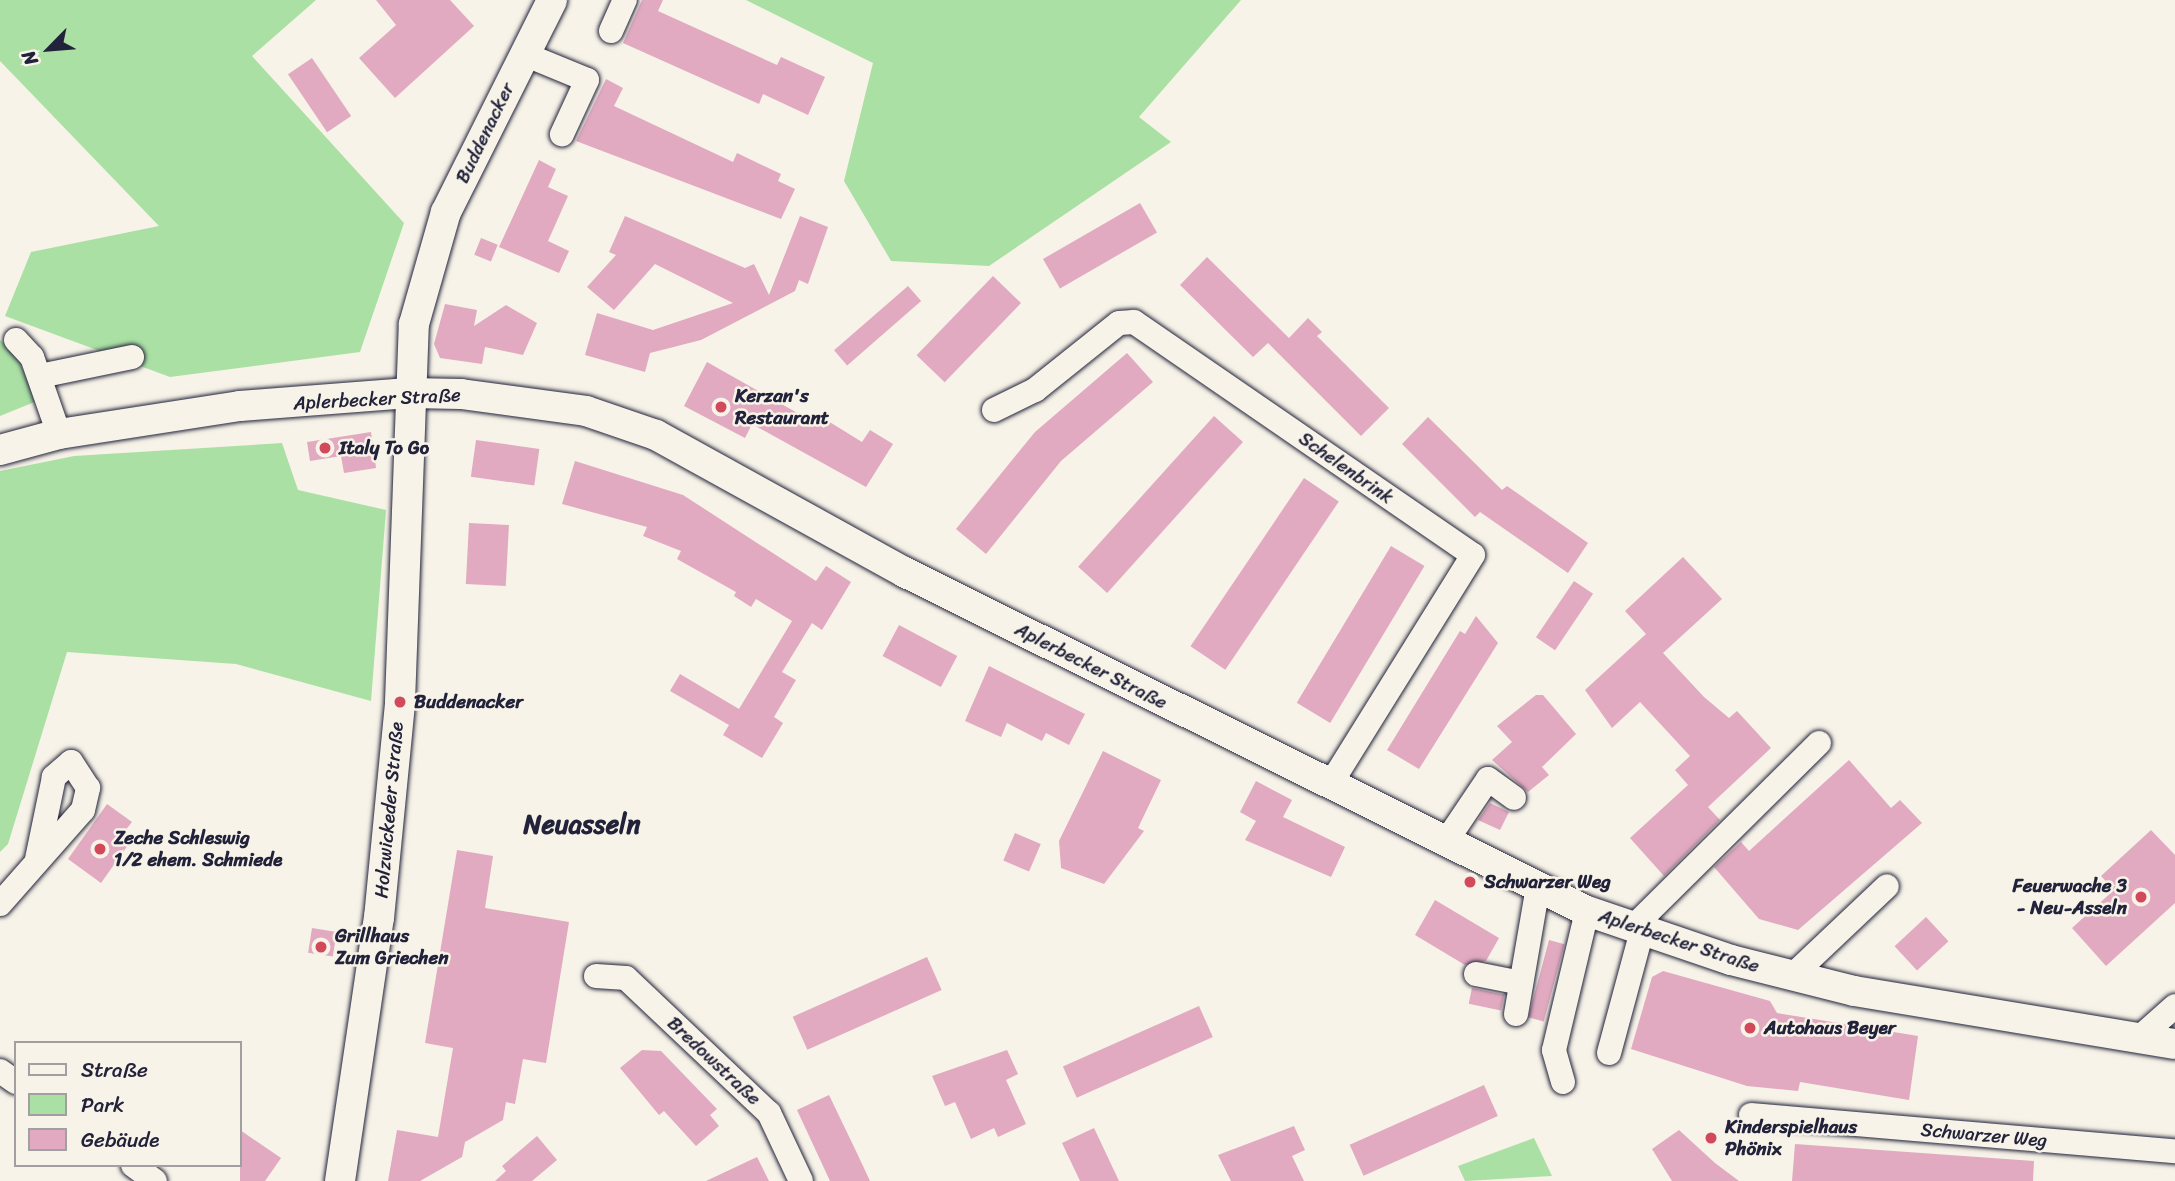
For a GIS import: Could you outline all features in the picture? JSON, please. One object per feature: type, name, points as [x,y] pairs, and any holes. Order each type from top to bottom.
[{"type":"main road","name":"Buddenacker","points":[[409,393],[411,347],[426,271],[446,212],[552,0]]},
{"type":"main road","name":"Aplerbecker Straße","points":[[0,450],[59,434],[240,407],[409,393],[521,400],[586,411],[656,435],[904,572],[1445,844],[1587,911],[1637,929],[1793,975],[2175,1044]]},
{"type":"main road","name":"Holzwickeder Straße","points":[[340,1181],[379,918],[402,675],[409,393]]},
{"type":"street","points":[[611,31],[625,0]]},
{"type":"street","points":[[524,54],[587,80],[562,134]]},
{"type":"street","name":"Schelenbrink","points":[[994,410],[1035,390],[1119,323],[1134,322],[1473,555],[1330,785]]},
{"type":"street","points":[[16,340],[40,376],[59,434]]},
{"type":"street","points":[[40,376],[132,357]]},
{"type":"street","points":[[1609,1054],[1637,929],[1819,743]]},
{"type":"street","points":[[1445,844],[1488,779],[1514,799]]},
{"type":"street","points":[[0,904],[37,859]]},
{"type":"street","points":[[1516,1014],[1538,886]]},
{"type":"street","points":[[1793,975],[1887,886]]},
{"type":"street","points":[[1563,1082],[1554,1050],[1587,911]]},
{"type":"street","points":[[1476,974],[1521,983]]},
{"type":"street","name":"Bredowstraße","points":[[596,976],[626,978],[769,1113],[801,1181]]},
{"type":"street","points":[[2139,1038],[2175,1006]]},
{"type":"street","name":"Schwarzer Weg","points":[[1751,1115],[2175,1151]]},
{"type":"street","points":[[136,1167],[155,1181]]},
{"type":"green space","points":[[0,0],[316,0],[252,56],[404,223],[360,352],[170,377],[5,316],[31,252],[159,226],[0,61]]},
{"type":"green space","points":[[746,0],[1241,0],[1139,117],[1171,142],[989,266],[891,261],[844,181],[873,63]]},
{"type":"green space","points":[[0,340],[14,351],[37,401],[0,416]]},
{"type":"green space","points":[[282,443],[298,490],[386,510],[371,701],[236,664],[67,652],[8,844],[0,852],[0,471],[74,456]]},
{"type":"green space","points":[[1534,1138],[1552,1176],[1465,1181],[1458,1166]]},
{"type":"building","points":[[376,0],[450,0],[474,26],[395,98],[359,58],[396,25]]},
{"type":"building","points":[[642,0],[663,0],[658,11],[777,65],[781,57],[825,77],[808,115],[763,94],[759,104],[623,43]]},
{"type":"building","points":[[312,58],[351,116],[327,132],[288,74]]},
{"type":"building","points":[[606,79],[623,88],[614,106],[733,162],[737,153],[781,174],[778,181],[795,189],[781,219],[576,141]]},
{"type":"building","points":[[539,160],[556,169],[548,187],[568,196],[548,241],[569,251],[559,273],[499,247]]},
{"type":"building","points":[[1140,203],[1157,232],[1060,288],[1043,259]]},
{"type":"building","points":[[625,216],[745,268],[754,264],[769,295],[800,216],[828,227],[808,284],[799,280],[795,291],[701,340],[650,353],[645,372],[585,355],[597,313],[653,330],[733,303],[655,264],[614,310],[587,287],[616,255],[609,252]]},
{"type":"building","points":[[481,238],[498,245],[491,261],[474,255]]},
{"type":"building","points":[[1207,257],[1289,338],[1308,318],[1322,332],[1317,336],[1389,408],[1361,436],[1268,343],[1253,357],[1180,285]]},
{"type":"building","points":[[993,276],[1021,303],[945,382],[917,355]]},
{"type":"building","points":[[908,286],[921,301],[847,365],[834,350]]},
{"type":"building","points":[[445,304],[477,310],[474,326],[506,305],[537,323],[523,355],[485,347],[482,364],[440,358],[434,344]]},
{"type":"building","points":[[1127,353],[1153,382],[1061,461],[986,554],[956,529],[1035,432]]},
{"type":"building","points":[[707,362],[824,428],[828,421],[862,442],[870,430],[893,444],[866,487],[752,424],[745,438],[684,406]]},
{"type":"building","points":[[1214,416],[1243,442],[1107,593],[1078,567]]},
{"type":"building","points":[[1428,417],[1502,490],[1507,486],[1588,543],[1568,573],[1480,512],[1475,517],[1402,444]]},
{"type":"building","points":[[371,432],[376,468],[344,473],[341,456],[310,461],[307,442]]},
{"type":"building","points":[[476,440],[539,449],[534,486],[471,477]]},
{"type":"building","points":[[575,461],[683,495],[816,581],[826,566],[851,582],[822,630],[812,623],[782,672],[796,680],[774,717],[783,723],[762,758],[723,735],[729,725],[670,691],[680,674],[739,709],[792,621],[756,599],[751,607],[734,596],[736,592],[677,559],[681,551],[643,536],[647,527],[562,504]]},
{"type":"building","points":[[1304,478],[1339,501],[1225,670],[1190,646]]},
{"type":"building","points":[[469,523],[509,525],[506,586],[466,584]]},
{"type":"building","points":[[1391,546],[1424,566],[1330,723],[1297,703]]},
{"type":"building","points":[[1683,557],[1722,599],[1663,653],[1704,697],[1729,718],[1737,711],[1771,748],[1708,807],[1720,820],[1664,876],[1630,838],[1688,785],[1675,770],[1690,756],[1640,702],[1612,728],[1585,690],[1646,634],[1625,611]]},
{"type":"building","points":[[1574,581],[1593,594],[1555,650],[1536,637]]},
{"type":"building","points":[[1476,616],[1498,643],[1419,769],[1387,750],[1460,631],[1465,634]]},
{"type":"building","points":[[899,625],[957,656],[941,687],[883,656]]},
{"type":"building","points":[[989,666],[1085,714],[1069,745],[1046,733],[1042,741],[1007,723],[1001,737],[965,721]]},
{"type":"building","points":[[1536,695],[1543,695],[1576,734],[1542,767],[1549,775],[1528,792],[1492,760],[1512,742],[1497,726]]},
{"type":"building","points":[[1103,751],[1161,780],[1138,828],[1144,831],[1104,884],[1061,868],[1059,841]]},
{"type":"building","points":[[1849,760],[1891,808],[1900,800],[1922,823],[1798,930],[1759,919],[1714,867],[1741,842],[1749,851]]},
{"type":"building","points":[[1256,781],[1292,800],[1283,817],[1345,847],[1331,877],[1245,840],[1256,821],[1240,812]]},
{"type":"building","points":[[1490,803],[1509,812],[1500,830],[1478,820]]},
{"type":"building","name":"Zeche Schleswig 1/2 ehem. Schmiede","points":[[107,804],[132,822],[124,832],[133,838],[101,883],[68,859]]},
{"type":"building","name":"Feuerwache 3 - Neu-Asseln","points":[[2151,830],[2175,855],[2175,903],[2106,966],[2072,928],[2114,890],[2101,876]]},
{"type":"building","points":[[1015,833],[1041,844],[1029,872],[1003,861]]},
{"type":"building","points":[[457,850],[493,856],[485,908],[569,922],[546,1063],[523,1059],[515,1104],[506,1102],[503,1120],[465,1142],[462,1157],[420,1181],[388,1181],[397,1130],[438,1137],[453,1048],[425,1043]]},
{"type":"building","points":[[1435,900],[1499,938],[1486,961],[1465,965],[1415,935]]},
{"type":"building","points":[[1926,917],[1949,941],[1917,970],[1895,946]]},
{"type":"building","points":[[312,928],[337,932],[333,957],[308,953]]},
{"type":"building","points":[[1549,940],[1564,944],[1544,1021],[1528,1017]]},
{"type":"building","points":[[927,957],[942,990],[807,1050],[793,1017]]},
{"type":"building","name":"Autohaus Beyer","points":[[1663,971],[1770,1001],[1777,1013],[1918,1036],[1909,1100],[1800,1082],[1798,1091],[1747,1086],[1631,1049],[1652,977]]},
{"type":"building","points":[[1472,988],[1504,995],[1501,1011],[1469,1004]]},
{"type":"building","points":[[1199,1006],[1213,1037],[1077,1098],[1063,1067]]},
{"type":"building","points":[[642,1050],[661,1051],[717,1109],[710,1115],[719,1126],[696,1146],[664,1111],[659,1115],[620,1068]]},
{"type":"building","points":[[1007,1050],[1018,1074],[1006,1080],[1026,1124],[998,1137],[994,1128],[971,1139],[955,1102],[945,1106],[932,1076]]},
{"type":"building","points":[[1484,1085],[1498,1116],[1364,1176],[1350,1145]]},
{"type":"building","points":[[829,1095],[870,1181],[830,1181],[797,1110]]},
{"type":"building","points":[[1294,1126],[1305,1150],[1292,1156],[1304,1181],[1231,1181],[1218,1155]]},
{"type":"building","points":[[1094,1128],[1119,1181],[1080,1181],[1062,1143]]},
{"type":"building","points":[[1679,1130],[1739,1181],[1672,1181],[1652,1149]]},
{"type":"building","points":[[242,1131],[281,1158],[265,1181],[240,1181]]},
{"type":"building","points":[[537,1136],[557,1160],[532,1181],[495,1181],[506,1171],[502,1166]]},
{"type":"building","points":[[1795,1144],[2034,1161],[2033,1181],[1792,1181]]},
{"type":"building","points":[[757,1157],[769,1181],[706,1181]]},
{"type":"place","name":"Kerzan's Restaurant","points":[[721,407]]},
{"type":"place","name":"Italy To Go","points":[[325,448]]},
{"type":"place","name":"Buddenacker","points":[[400,702]]},
{"type":"place","name":"Zeche Schleswig 1/2 ehem. Schmiede","points":[[100,849]]},
{"type":"place","name":"Schwarzer Weg","points":[[1470,882]]},
{"type":"place","name":"Feuerwache 3 - Neu-Asseln","points":[[2141,897]]},
{"type":"place","name":"Grillhaus Zum Griechen","points":[[321,947]]},
{"type":"place","name":"Autohaus Beyer","points":[[1750,1028]]},
{"type":"place","name":"Kinderspielhaus Phönix","points":[[1711,1138]]},
{"type":"district","name":"Neuasseln","points":[[582,825]]}]
